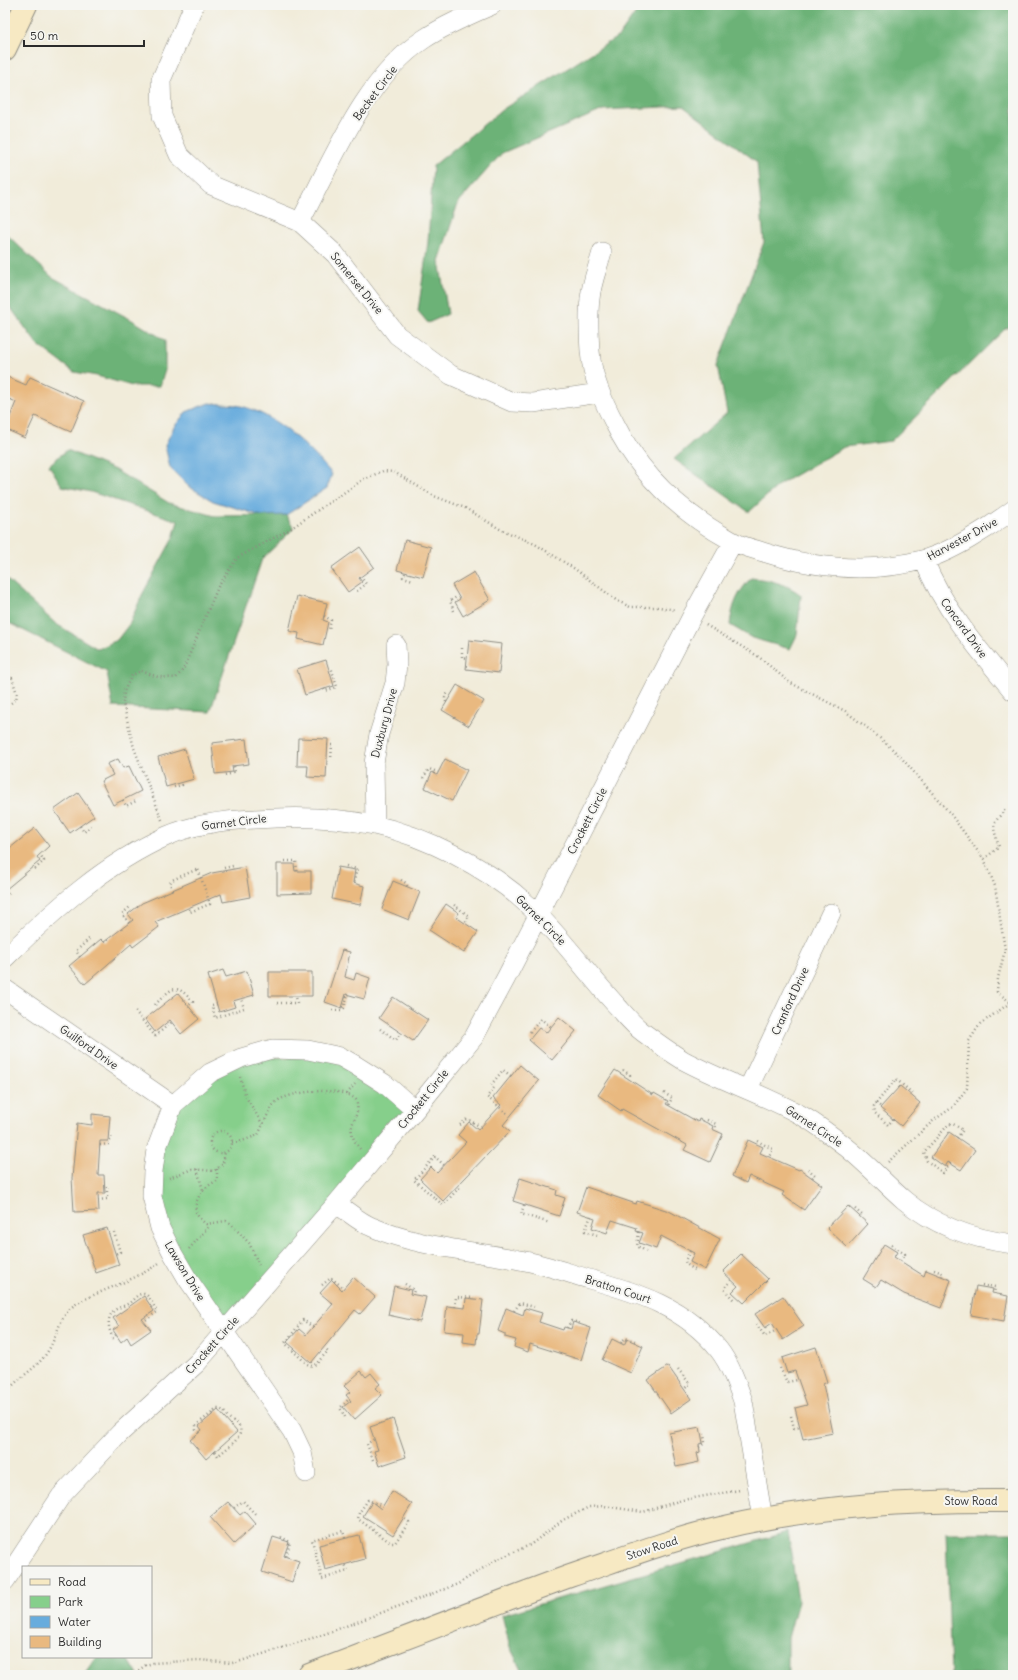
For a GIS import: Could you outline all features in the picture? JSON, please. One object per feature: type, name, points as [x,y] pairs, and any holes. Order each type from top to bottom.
[{"type":"street","points":[[5,49],[26,5]]},
{"type":"street","name":"Somerset Drive","points":[[194,5],[162,80],[162,116],[179,155],[211,185],[300,222],[335,254],[398,335],[450,375],[512,402],[534,403],[599,393]]},
{"type":"street","name":"Becket Circle","points":[[300,222],[353,121],[383,78],[401,58],[424,40],[457,21],[492,5]]},
{"type":"street","name":"Harvester Drive","points":[[602,252],[590,299],[590,352],[599,393],[621,437],[646,472],[678,506],[733,542],[790,561],[825,567],[875,568],[924,560],[950,548],[994,524],[1013,510]]},
{"type":"street","name":"Crockett Circle","points":[[5,1581],[61,1496],[120,1433],[198,1363],[336,1204],[474,1037],[539,916],[692,616],[733,542]]},
{"type":"street","name":"Concord Drive","points":[[924,560],[938,593],[967,635],[1013,691]]},
{"type":"street","name":"Duxbury Drive","points":[[375,825],[374,763],[379,734],[395,683],[397,664],[396,645]]},
{"type":"street","name":"Garnet Circle","points":[[5,958],[41,923],[105,870],[132,854],[168,836],[191,827],[240,820],[286,817],[375,825],[427,842],[478,868],[527,903],[567,947],[596,984],[641,1031],[682,1059],[799,1114],[839,1141],[906,1201],[926,1216],[956,1231],[986,1241],[1013,1244]]},
{"type":"street","name":"Cranford Drive","points":[[748,1089],[832,913]]},
{"type":"street","name":"Guilford Drive","points":[[5,989],[173,1105]]},
{"type":"street","name":"Lawson Drive","points":[[306,1473],[302,1452],[292,1431],[224,1332],[180,1252],[160,1228],[152,1196],[156,1150],[173,1105],[210,1073],[241,1058],[276,1049],[308,1050],[341,1057],[385,1084],[415,1110]]},
{"type":"street","name":"Bratton Court","points":[[336,1204],[370,1227],[421,1244],[526,1261],[583,1277],[653,1300],[686,1317],[719,1350],[737,1383],[742,1402],[763,1519]]},
{"type":"street","name":"Stow Road","points":[[308,1675],[546,1585],[645,1550],[721,1528],[763,1519],[855,1507],[928,1502],[1013,1501]]},
{"type":"path","points":[[168,836],[134,748],[123,703],[124,691],[132,675],[140,672],[158,677],[176,678],[183,670],[218,587],[237,558],[290,529],[364,479],[383,471],[394,472],[434,496],[465,508],[500,529],[535,544],[575,569],[616,600],[630,607],[659,607],[677,610],[692,616],[759,657],[789,682],[845,711],[898,754],[949,812],[984,859],[996,888],[1005,950],[998,978],[997,992],[1012,1004],[980,1024],[969,1041],[968,1088],[953,1107],[912,1139],[876,1174]]},
{"type":"path","points":[[404,572],[404,577],[413,580]]},
{"type":"path","points":[[357,591],[366,584],[360,577]]},
{"type":"path","points":[[454,611],[450,601],[458,596]]},
{"type":"path","points":[[324,616],[331,620],[329,630]]},
{"type":"path","points":[[462,648],[462,657],[467,658]]},
{"type":"path","points":[[324,689],[325,691],[337,687],[331,668]]},
{"type":"path","points":[[6,698],[6,703],[11,703],[16,700],[17,694],[12,678],[8,679]]},
{"type":"path","points":[[446,702],[445,698],[448,692]]},
{"type":"path","points":[[327,745],[332,745],[331,759]]},
{"type":"path","points":[[225,775],[235,774],[234,766]]},
{"type":"path","points":[[423,778],[429,769],[438,772]]},
{"type":"path","points":[[174,787],[182,785],[182,783]]},
{"type":"path","points":[[124,800],[126,806],[136,801]]},
{"type":"path","points":[[984,859],[999,847],[993,825],[1006,809]]},
{"type":"path","points":[[80,826],[84,832],[91,826]]},
{"type":"path","points":[[35,869],[44,861],[40,854]]},
{"type":"path","points":[[285,861],[296,861],[296,871]]},
{"type":"path","points":[[224,868],[232,866],[233,869]]},
{"type":"path","points":[[346,866],[357,869],[354,884]]},
{"type":"path","points":[[172,890],[170,883],[172,880],[198,869],[210,904],[190,912],[189,908]]},
{"type":"path","points":[[402,880],[408,887]]},
{"type":"path","points":[[5,896],[11,891]]},
{"type":"path","points":[[454,905],[469,916],[465,923]]},
{"type":"path","points":[[129,923],[122,914],[131,906]]},
{"type":"path","points":[[80,957],[76,951],[90,938]]},
{"type":"path","points":[[155,1005],[167,992],[174,988],[183,991],[193,1002],[188,1006]]},
{"type":"path","points":[[332,1010],[341,1010],[344,1008],[348,994]]},
{"type":"path","points":[[277,1003],[296,1003],[296,996]]},
{"type":"path","points":[[217,1004],[212,1006],[216,1018],[244,1008],[242,999]]},
{"type":"path","points":[[135,1012],[155,1036],[172,1022]]},
{"type":"path","points":[[530,1032],[541,1019],[551,1027]]},
{"type":"path","points":[[380,1029],[396,1040],[401,1033]]},
{"type":"path","points":[[491,1085],[503,1070],[511,1076]]},
{"type":"path","points":[[623,1070],[630,1075],[628,1078]]},
{"type":"path","points":[[240,1074],[246,1097],[263,1126]]},
{"type":"path","points":[[893,1119],[888,1125],[881,1119],[873,1110],[876,1103],[896,1079],[912,1093],[911,1095]]},
{"type":"path","points":[[347,1094],[356,1084]]},
{"type":"path","points":[[494,1088],[487,1097],[508,1114]]},
{"type":"path","points":[[232,1142],[258,1135],[273,1105],[282,1098],[325,1090],[353,1096],[357,1105],[357,1111],[350,1126],[353,1140],[360,1149]]},
{"type":"path","points":[[664,1093],[672,1098],[668,1106]]},
{"type":"path","points":[[876,1103],[881,1107]]},
{"type":"path","points":[[460,1125],[467,1119],[481,1127]]},
{"type":"path","points":[[707,1120],[716,1124],[714,1130]]},
{"type":"path","points":[[950,1163],[943,1172],[927,1161],[924,1152],[949,1124],[953,1124],[962,1130],[958,1138]]},
{"type":"path","points":[[220,1132],[227,1133],[232,1142],[230,1149],[225,1153],[218,1153],[212,1148],[211,1141],[214,1135],[220,1132]]},
{"type":"path","points":[[100,1145],[109,1144],[112,1135]]},
{"type":"path","points":[[757,1141],[773,1149],[769,1157]]},
{"type":"path","points":[[169,1178],[197,1169],[208,1171],[217,1169],[223,1164],[225,1153]]},
{"type":"path","points":[[444,1165],[435,1156],[414,1180],[443,1205],[459,1188],[457,1186]]},
{"type":"path","points":[[197,1169],[203,1191]]},
{"type":"path","points":[[210,1225],[203,1221],[196,1212],[196,1206],[208,1184],[217,1181],[217,1169]]},
{"type":"path","points":[[808,1169],[815,1174],[812,1178]]},
{"type":"path","points":[[98,1200],[107,1199],[107,1184]]},
{"type":"path","points":[[524,1205],[521,1214],[550,1223]]},
{"type":"path","points":[[855,1209],[862,1215],[860,1217]]},
{"type":"path","points":[[591,1216],[586,1231],[597,1235]]},
{"type":"path","points":[[5,1394],[12,1385],[34,1367],[48,1351],[63,1316],[75,1305],[155,1266],[180,1252],[210,1225],[226,1221],[230,1223],[249,1243],[259,1265]]},
{"type":"path","points":[[114,1232],[120,1252],[115,1254]]},
{"type":"path","points":[[639,1232],[637,1246],[646,1251]]},
{"type":"path","points":[[891,1245],[905,1254],[900,1261]]},
{"type":"path","points":[[690,1251],[685,1261],[686,1264],[695,1270]]},
{"type":"path","points":[[934,1270],[943,1273],[942,1276]]},
{"type":"path","points":[[322,1285],[330,1278],[344,1288]]},
{"type":"path","points":[[731,1280],[724,1289],[734,1300]]},
{"type":"path","points":[[405,1284],[414,1290],[413,1294]]},
{"type":"path","points":[[982,1285],[995,1287],[994,1293]]},
{"type":"path","points":[[116,1335],[113,1338],[108,1324],[111,1314],[115,1309],[131,1302],[139,1295],[144,1294],[147,1296],[157,1312],[144,1321]]},
{"type":"path","points":[[455,1307],[456,1297],[474,1298]]},
{"type":"path","points":[[514,1311],[520,1303],[534,1307]]},
{"type":"path","points":[[312,1327],[303,1320],[285,1343],[307,1364],[312,1366],[316,1364],[328,1351],[325,1348]]},
{"type":"path","points":[[567,1328],[571,1321],[582,1323]]},
{"type":"path","points":[[756,1324],[765,1336],[777,1330]]},
{"type":"path","points":[[621,1343],[624,1338],[627,1337],[635,1341]]},
{"type":"path","points":[[780,1368],[787,1382],[798,1380]]},
{"type":"path","points":[[678,1369],[690,1384],[684,1388]]},
{"type":"path","points":[[345,1416],[340,1408],[349,1398]]},
{"type":"path","points":[[199,1433],[196,1430],[196,1425],[217,1409],[224,1411],[239,1426],[239,1437],[218,1456],[215,1451]]},
{"type":"path","points":[[791,1416],[794,1428],[801,1427]]},
{"type":"path","points":[[699,1447],[705,1443],[704,1434]]},
{"type":"path","points":[[373,1460],[367,1444],[374,1438]]},
{"type":"path","points":[[132,1675],[146,1665],[153,1663],[206,1660],[232,1663],[362,1621],[458,1584],[496,1560],[530,1545],[563,1520],[589,1507],[604,1506],[643,1512],[682,1500],[740,1490]]},
{"type":"path","points":[[383,1506],[368,1500],[359,1513],[358,1519],[387,1540],[395,1543],[409,1522],[404,1518]]},
{"type":"path","points":[[234,1508],[243,1501],[255,1514]]},
{"type":"path","points":[[345,1538],[343,1531],[312,1540],[322,1579],[348,1571],[345,1564]]},
{"type":"path","points":[[281,1536],[290,1542],[286,1557]]},
{"type":"green space","points":[[641,5],[1013,5],[1013,327],[1006,328],[891,441],[844,447],[780,484],[749,512],[674,459],[727,413],[718,365],[764,242],[757,162],[683,106],[603,110],[502,153],[458,203],[439,261],[448,314],[428,323],[418,311],[428,242],[433,166],[503,109],[619,36]]},
{"type":"green space","points":[[5,233],[52,277],[132,320],[165,340],[165,370],[160,386],[132,386],[97,376],[74,372],[37,344],[5,300]]},
{"type":"green space","points":[[67,450],[115,470],[169,503],[215,516],[286,515],[294,528],[262,559],[210,712],[113,707],[107,672],[5,621],[5,578],[56,624],[98,649],[117,640],[130,623],[142,595],[173,538],[178,521],[91,492],[62,486],[49,465]]},
{"type":"green space","points":[[751,578],[778,583],[796,591],[801,595],[797,635],[790,649],[752,638],[730,625],[736,599]]},
{"type":"green space","points":[[341,1057],[415,1110],[224,1331],[173,1254],[153,1171],[173,1105],[241,1058]]},
{"type":"green space","points":[[788,1532],[798,1601],[788,1638],[788,1675],[524,1675],[510,1647],[502,1615]]},
{"type":"green space","points":[[946,1533],[1013,1533],[1013,1675],[951,1675]]},
{"type":"green space","points":[[96,1658],[128,1658],[138,1675],[84,1675]]},
{"type":"water","points":[[209,403],[236,405],[250,409],[277,423],[312,452],[332,474],[327,488],[286,515],[262,516],[213,501],[188,486],[170,468],[165,445],[174,427],[186,412]]},
{"type":"building","points":[[5,376],[26,385],[30,377],[84,401],[71,432],[35,416],[25,438],[5,429],[16,402],[5,397]]},
{"type":"building","points":[[405,540],[431,547],[423,577],[397,570]]},
{"type":"building","points":[[360,547],[374,567],[359,578],[362,582],[348,592],[331,568]]},
{"type":"building","points":[[474,572],[490,600],[463,616],[455,602],[460,599],[452,585]]},
{"type":"building","points":[[297,596],[327,603],[323,620],[328,622],[323,645],[298,639],[299,633],[289,631]]},
{"type":"building","points":[[469,640],[502,644],[499,673],[466,669]]},
{"type":"building","points":[[326,660],[334,686],[305,695],[297,669]]},
{"type":"building","points":[[457,685],[484,701],[469,726],[442,710]]},
{"type":"building","points":[[298,738],[328,739],[326,778],[307,777],[308,766],[297,766]]},
{"type":"building","points":[[246,739],[249,764],[232,766],[233,772],[215,774],[212,743]]},
{"type":"building","points":[[185,749],[194,779],[166,787],[158,757]]},
{"type":"building","points":[[118,759],[123,768],[129,766],[141,791],[113,805],[101,781],[113,775],[107,764]]},
{"type":"building","points":[[445,759],[467,770],[452,801],[425,788],[432,772],[437,775]]},
{"type":"building","points":[[78,793],[94,816],[70,833],[54,810]]},
{"type":"building","points":[[35,828],[49,846],[37,857],[40,861],[5,890],[5,852]]},
{"type":"building","points":[[277,864],[294,864],[295,871],[311,871],[311,893],[277,894]]},
{"type":"building","points":[[245,867],[250,897],[223,902],[221,894],[155,922],[159,927],[133,947],[131,944],[85,984],[69,966],[101,939],[104,942],[133,920],[128,914],[142,903],[212,873]]},
{"type":"building","points":[[338,867],[355,870],[353,883],[364,886],[360,905],[332,899]]},
{"type":"building","points":[[393,881],[420,892],[409,920],[382,909]]},
{"type":"building","points":[[446,904],[459,913],[456,917],[478,932],[464,953],[429,930]]},
{"type":"building","points":[[342,950],[350,952],[345,977],[354,980],[356,973],[370,978],[364,999],[346,994],[342,1008],[325,1002]]},
{"type":"building","points":[[223,970],[226,977],[247,971],[254,995],[233,1001],[235,1007],[219,1012],[208,975]]},
{"type":"building","points":[[269,972],[312,972],[312,996],[269,996]]},
{"type":"building","points":[[178,993],[199,1019],[181,1034],[170,1020],[155,1032],[145,1019]]},
{"type":"building","points":[[393,997],[428,1020],[413,1041],[379,1018]]},
{"type":"building","points":[[559,1017],[576,1031],[552,1060],[529,1040],[539,1028],[546,1033]]},
{"type":"building","points":[[520,1065],[539,1081],[503,1125],[510,1131],[443,1201],[420,1179],[431,1167],[437,1173],[466,1142],[458,1135],[469,1122],[478,1130],[501,1105],[493,1098]]},
{"type":"building","points":[[615,1070],[653,1095],[654,1093],[668,1101],[666,1104],[698,1122],[699,1119],[713,1126],[712,1129],[723,1134],[710,1162],[684,1150],[687,1145],[622,1109],[621,1111],[598,1095]]},
{"type":"building","points":[[900,1086],[920,1103],[901,1126],[880,1108]]},
{"type":"building","points":[[92,1114],[110,1116],[108,1141],[100,1141],[98,1175],[104,1175],[105,1193],[98,1193],[99,1211],[74,1212],[72,1178],[77,1123],[92,1125]]},
{"type":"building","points":[[949,1132],[975,1150],[961,1170],[948,1162],[945,1167],[931,1157]]},
{"type":"building","points":[[748,1140],[763,1147],[760,1153],[799,1170],[800,1169],[822,1185],[804,1210],[782,1195],[784,1192],[749,1176],[746,1183],[732,1176]]},
{"type":"building","points":[[520,1178],[557,1190],[556,1195],[565,1198],[559,1216],[513,1201]]},
{"type":"building","points":[[586,1187],[636,1204],[637,1201],[669,1211],[720,1239],[705,1270],[690,1262],[694,1253],[661,1236],[656,1249],[639,1243],[643,1233],[636,1231],[637,1228],[612,1220],[607,1233],[592,1228],[595,1218],[577,1212]]},
{"type":"building","points":[[848,1206],[868,1224],[847,1247],[827,1228]]},
{"type":"building","points":[[107,1228],[119,1265],[96,1273],[83,1235]]},
{"type":"building","points":[[884,1244],[897,1252],[894,1257],[924,1276],[926,1270],[951,1280],[941,1308],[904,1294],[881,1280],[876,1287],[863,1279]]},
{"type":"building","points":[[741,1254],[768,1279],[744,1303],[732,1292],[738,1286],[723,1272]]},
{"type":"building","points":[[353,1277],[375,1297],[360,1314],[355,1310],[311,1363],[287,1342],[299,1329],[306,1335],[333,1304],[320,1293],[332,1280],[342,1290]]},
{"type":"building","points":[[394,1286],[411,1290],[410,1294],[426,1297],[420,1322],[388,1315]]},
{"type":"building","points":[[976,1286],[993,1289],[992,1293],[1008,1296],[1004,1321],[971,1315]]},
{"type":"building","points":[[144,1296],[154,1311],[142,1319],[151,1330],[131,1344],[127,1337],[121,1342],[113,1330],[119,1326],[113,1318]]},
{"type":"building","points":[[783,1296],[804,1326],[783,1340],[772,1323],[765,1328],[755,1314]]},
{"type":"building","points":[[466,1298],[483,1300],[479,1334],[477,1334],[476,1344],[463,1342],[464,1333],[444,1331],[447,1306],[465,1308]]},
{"type":"building","points":[[506,1308],[523,1315],[525,1308],[542,1313],[539,1322],[563,1330],[564,1327],[571,1329],[573,1322],[591,1328],[581,1360],[530,1344],[528,1352],[514,1347],[516,1340],[505,1337],[505,1334],[498,1331]]},
{"type":"building","points":[[612,1339],[624,1345],[627,1339],[643,1346],[631,1373],[602,1360]]},
{"type":"building","points":[[816,1347],[827,1382],[823,1384],[833,1433],[803,1439],[795,1408],[807,1405],[795,1371],[787,1373],[782,1358]]},
{"type":"building","points":[[668,1366],[691,1399],[671,1413],[648,1380]]},
{"type":"building","points":[[361,1371],[366,1377],[371,1373],[380,1384],[375,1388],[382,1395],[354,1420],[343,1407],[351,1401],[346,1395],[350,1392],[344,1386]]},
{"type":"building","points":[[218,1410],[237,1432],[206,1459],[190,1440],[202,1430],[199,1426]]},
{"type":"building","points":[[393,1419],[406,1457],[379,1466],[374,1451],[378,1450],[370,1427]]},
{"type":"building","points":[[700,1427],[703,1443],[699,1444],[700,1452],[697,1453],[699,1462],[676,1467],[669,1433]]},
{"type":"building","points":[[392,1491],[412,1504],[393,1535],[363,1516],[372,1502],[381,1509]]},
{"type":"building","points":[[228,1502],[240,1515],[245,1511],[256,1524],[234,1544],[210,1517]]},
{"type":"building","points":[[359,1535],[365,1559],[325,1570],[319,1545]]},
{"type":"building","points":[[273,1537],[289,1542],[284,1556],[299,1561],[292,1582],[262,1572]]}]
